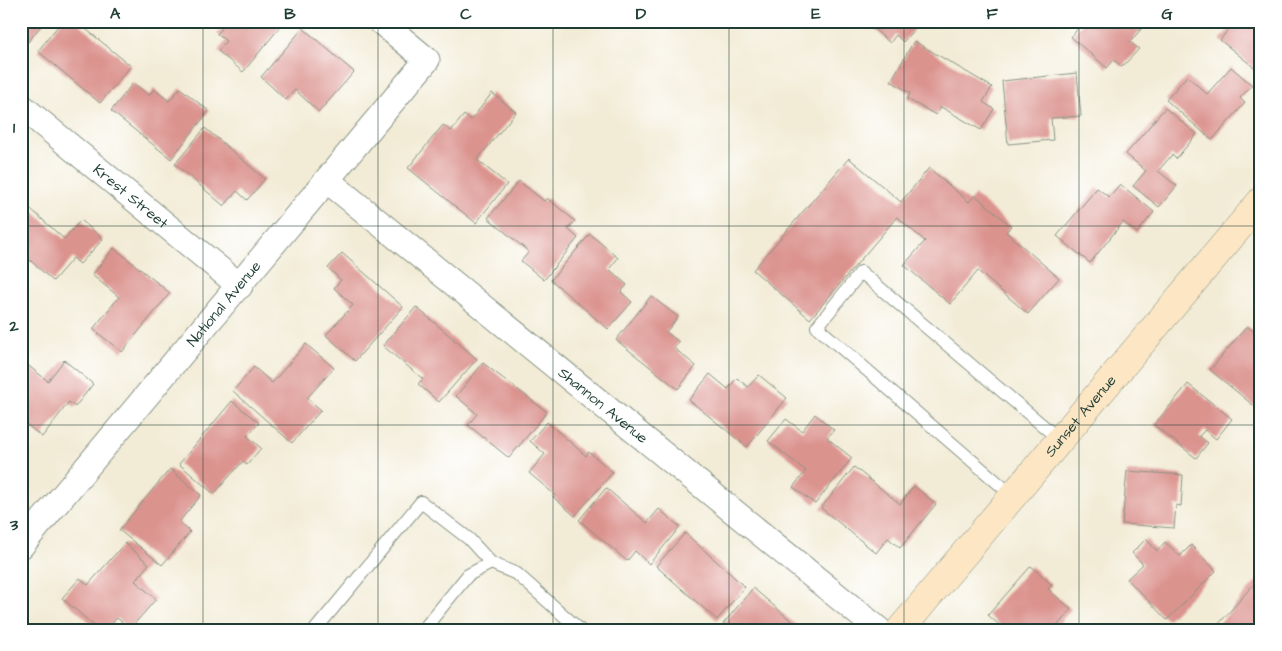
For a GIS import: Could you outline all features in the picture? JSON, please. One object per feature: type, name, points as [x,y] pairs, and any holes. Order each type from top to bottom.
[{"type":"main road","name":"Sunset Avenue","points":[[900,630],[1261,201]]},
{"type":"street","name":"National Avenue","points":[[26,530],[240,286],[427,60],[380,21]]},
{"type":"street","name":"Krest Street","points":[[21,106],[240,286]]},
{"type":"street","name":"Shannon Avenue","points":[[328,181],[879,630]]},
{"type":"lane","points":[[1013,496],[817,327],[861,272],[1060,440]]},
{"type":"lane","points":[[315,630],[421,502],[469,539],[492,563],[517,574],[580,630]]},
{"type":"lane","points":[[423,630],[468,575],[492,563]]},
{"type":"building","points":[[21,21],[45,21],[28,42],[21,37]]},
{"type":"building","points":[[62,21],[76,21],[131,66],[100,103],[38,51]]},
{"type":"building","points":[[228,21],[285,21],[243,72],[218,51],[226,41],[217,34]]},
{"type":"building","points":[[865,21],[921,21],[903,42],[896,35],[890,43]]},
{"type":"building","points":[[1084,21],[1148,21],[1130,42],[1139,49],[1122,67],[1114,60],[1107,68],[1071,37]]},
{"type":"building","points":[[1235,21],[1249,21],[1252,24],[1253,21],[1261,21],[1261,73],[1220,40]]},
{"type":"building","points":[[303,28],[354,72],[319,112],[295,90],[286,100],[261,77]]},
{"type":"building","points":[[914,41],[992,87],[983,102],[994,109],[981,130],[941,107],[936,115],[907,99],[910,93],[891,81]]},
{"type":"building","points":[[1231,67],[1252,85],[1240,98],[1245,103],[1212,140],[1166,100],[1187,76],[1207,94]]},
{"type":"building","points":[[1077,73],[1081,116],[1051,118],[1053,140],[1008,144],[1002,81]]},
{"type":"building","points":[[133,83],[149,95],[154,89],[169,101],[180,88],[209,111],[171,159],[111,111]]},
{"type":"building","points":[[492,93],[516,112],[477,160],[507,184],[476,223],[408,168],[443,125],[451,131],[464,115],[471,120]]},
{"type":"building","points":[[1165,108],[1197,134],[1176,159],[1172,155],[1158,171],[1177,186],[1159,207],[1133,186],[1146,171],[1126,154]]},
{"type":"building","points":[[205,128],[265,179],[247,200],[237,191],[224,206],[175,164]]},
{"type":"building","points":[[849,158],[901,202],[929,168],[969,202],[975,195],[1011,226],[1006,232],[1059,278],[1028,314],[978,271],[950,304],[904,265],[925,241],[897,217],[810,319],[753,270]]},
{"type":"building","points":[[519,181],[544,201],[547,198],[575,221],[568,229],[578,238],[544,280],[521,261],[529,252],[488,218]]},
{"type":"building","points":[[1120,184],[1154,212],[1137,233],[1123,222],[1090,263],[1057,236],[1097,188],[1109,197]]},
{"type":"building","points":[[23,202],[64,239],[81,220],[103,239],[80,264],[73,258],[53,281],[21,252]]},
{"type":"building","points":[[590,234],[618,258],[609,269],[627,285],[621,292],[632,302],[608,329],[551,280]]},
{"type":"building","points":[[114,248],[170,293],[122,352],[93,329],[119,297],[92,275]]},
{"type":"building","points":[[342,253],[403,307],[355,361],[326,335],[353,305],[334,288],[341,280],[328,268]]},
{"type":"building","points":[[651,296],[678,317],[666,332],[679,342],[674,348],[696,366],[678,389],[616,340]]},
{"type":"building","points":[[416,307],[477,359],[439,402],[418,384],[423,379],[383,346]]},
{"type":"building","points":[[1261,307],[1261,321],[1254,316]]},
{"type":"building","points":[[1247,326],[1261,337],[1261,408],[1259,410],[1210,370]]},
{"type":"building","points":[[306,344],[334,368],[307,398],[321,410],[292,443],[233,391],[254,367],[272,383]]},
{"type":"building","points":[[21,360],[48,381],[64,360],[93,384],[75,407],[69,402],[42,437],[21,420]]},
{"type":"building","points":[[483,363],[547,412],[509,458],[468,425],[477,414],[456,396]]},
{"type":"building","points":[[710,374],[728,389],[737,378],[748,387],[759,375],[787,398],[747,447],[689,400]]},
{"type":"building","points":[[1188,384],[1232,419],[1216,439],[1205,430],[1199,436],[1208,443],[1196,458],[1154,425]]},
{"type":"building","points":[[232,401],[259,423],[247,436],[261,448],[247,465],[243,461],[214,494],[179,464]]},
{"type":"building","points":[[815,414],[834,430],[827,438],[852,458],[815,504],[793,487],[806,471],[768,441],[786,419],[802,431]]},
{"type":"building","points":[[547,422],[586,456],[589,452],[613,472],[575,516],[553,497],[555,495],[529,473],[545,454],[530,441]]},
{"type":"building","points":[[854,467],[900,504],[914,486],[936,504],[900,548],[888,538],[876,553],[821,508]]},
{"type":"building","points":[[170,469],[201,495],[179,522],[190,532],[162,565],[119,530]]},
{"type":"building","points":[[1127,471],[1183,475],[1181,506],[1176,505],[1174,528],[1122,524]]},
{"type":"building","points":[[606,488],[647,523],[659,509],[680,527],[649,564],[635,551],[627,561],[579,520]]},
{"type":"building","points":[[685,533],[745,587],[717,620],[656,566]]},
{"type":"building","points":[[1146,539],[1157,551],[1165,542],[1180,556],[1191,545],[1216,571],[1167,620],[1127,579],[1143,564],[1132,553]]},
{"type":"building","points":[[125,543],[149,564],[135,581],[156,599],[130,629],[117,618],[106,630],[99,630],[62,598],[80,578],[88,585]]},
{"type":"building","points":[[1031,566],[1052,585],[1048,589],[1071,609],[1054,630],[1005,630],[988,615]]},
{"type":"building","points":[[1261,576],[1261,630],[1221,630],[1217,626]]},
{"type":"building","points":[[753,588],[801,629],[729,630],[723,624]]}]
